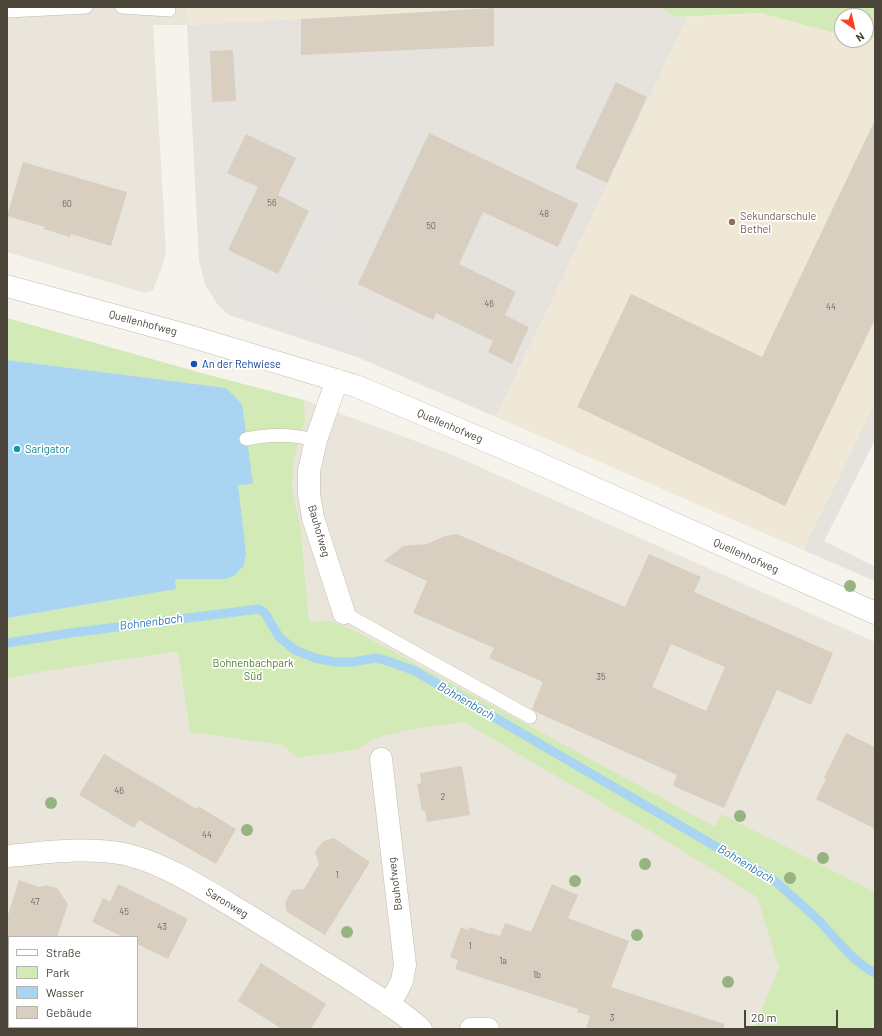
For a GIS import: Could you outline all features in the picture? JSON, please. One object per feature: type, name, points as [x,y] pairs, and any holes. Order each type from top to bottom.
[{"type":"street","name":"Quellenhofweg","points":[[7,286],[179,333],[356,386],[529,460],[875,614]]},
{"type":"street","name":"Bauhofweg","points":[[337,380],[316,440],[309,471],[309,494],[312,518],[344,613]]},
{"type":"street","name":"Bauhofweg","points":[[381,759],[405,964],[402,981],[389,1005]]},
{"type":"street","name":"Saronweg","points":[[7,856],[82,850],[119,853],[146,861],[178,875],[217,897],[324,962],[389,1005],[421,1029]]},
{"type":"street","points":[[472,1029],[488,1029]]},
{"type":"lane","points":[[7,11],[86,7]]},
{"type":"lane","points":[[122,7],[169,10]]},
{"type":"lane","points":[[246,438],[283,434],[316,440]]},
{"type":"lane","points":[[344,613],[530,717]]},
{"type":"shaded area","points":[[7,7],[517,7],[187,25],[153,25],[166,251],[163,264],[153,290],[145,293],[7,252]]},
{"type":"shaded area","points":[[186,7],[517,7],[187,25]]},
{"type":"shaded area","points":[[517,7],[657,7],[677,17],[688,17],[496,417],[357,357],[229,315],[217,304],[205,284],[199,261],[187,25]]},
{"type":"shaded area","name":"Sekundarschule Bethel","points":[[760,13],[834,33],[834,48],[874,48],[875,38],[875,402],[803,550],[496,417],[688,17]]},
{"type":"shaded area","points":[[311,215],[327,222],[293,295],[362,326],[352,348],[237,310],[253,270],[277,281]]},
{"type":"shaded area","points":[[7,318],[201,373],[304,400],[448,453],[875,642],[875,1029],[7,1029]]},
{"type":"shaded area","points":[[875,402],[875,440],[824,541],[875,567],[875,581],[803,550]]},
{"type":"shaded area","points":[[116,1028],[118,1029],[35,1029]]},
{"type":"green space","points":[[657,7],[875,7],[875,37],[874,38],[874,8],[834,8],[834,33],[760,13],[677,17]]},
{"type":"green space","name":"Bohnenbachpark Süd","points":[[7,318],[201,373],[304,400],[305,421],[293,462],[292,490],[300,524],[309,622],[331,621],[359,633],[715,827],[721,814],[875,892],[875,1029],[754,1029],[779,968],[757,897],[652,832],[464,722],[418,728],[382,736],[357,749],[297,758],[283,745],[190,732],[178,651],[39,672],[7,679],[7,618],[176,589],[175,579],[225,579],[246,553],[238,485],[253,484],[226,388],[7,360]]},
{"type":"water","points":[[7,360],[226,388],[242,404],[253,484],[238,485],[246,553],[244,565],[235,575],[225,579],[175,579],[176,589],[7,618]]},
{"type":"building","points":[[494,8],[494,46],[301,55],[301,19]]},
{"type":"building","points":[[233,50],[236,101],[212,102],[210,51]]},
{"type":"building","points":[[616,82],[647,97],[607,183],[575,168]]},
{"type":"building","points":[[875,120],[875,319],[785,506],[577,407],[631,294],[762,357]]},
{"type":"building","points":[[429,133],[578,204],[558,247],[483,212],[459,264],[516,292],[505,315],[529,327],[512,364],[488,352],[493,341],[436,313],[433,320],[358,284]]},
{"type":"building","points":[[246,134],[296,158],[278,195],[309,211],[278,274],[228,250],[258,187],[227,173]]},
{"type":"building","points":[[23,162],[127,192],[111,246],[71,234],[70,237],[44,229],[45,227],[7,216]]},
{"type":"building","points":[[457,534],[625,607],[649,554],[701,577],[694,592],[833,653],[811,705],[777,690],[724,808],[673,786],[677,775],[536,712],[532,709],[543,682],[489,658],[494,648],[413,613],[427,581],[384,561],[403,546],[427,544],[445,536]],"holes":[[[671,644],[725,667],[706,711],[652,687]]]},
{"type":"building","points":[[846,733],[875,747],[875,829],[816,799],[826,779],[824,778]]},
{"type":"building","points":[[104,754],[197,809],[198,806],[236,829],[216,864],[139,820],[134,828],[79,795]]},
{"type":"building","points":[[462,766],[470,815],[427,822],[425,811],[422,811],[417,784],[421,783],[420,773]]},
{"type":"building","points":[[334,838],[370,862],[325,935],[287,912],[285,903],[292,890],[304,889],[319,864],[315,852],[323,841]]},
{"type":"building","points":[[19,880],[39,887],[46,885],[57,888],[68,904],[57,936],[7,937],[7,918]]},
{"type":"building","points":[[118,884],[188,919],[168,959],[138,944],[138,936],[121,936],[92,922],[103,898],[110,902]]},
{"type":"building","points":[[552,884],[578,895],[568,918],[629,941],[611,987],[724,1024],[724,1029],[586,1029],[590,1016],[577,1012],[578,1009],[455,969],[458,960],[450,957],[461,927],[468,930],[469,927],[500,936],[505,923],[531,932]]},
{"type":"building","points":[[261,963],[326,1004],[311,1029],[282,1029],[238,1001]]},
{"type":"waterway","name":"Bohnenbach","points":[[7,643],[70,633],[259,609],[265,613],[279,637],[295,650],[315,658],[335,662],[353,662],[375,658],[415,671],[775,881],[817,919],[853,957],[875,973]]},
{"type":"place","name":"Sekundarschule Bethel","points":[[732,222]]},
{"type":"place","name":"An der Rehwiese","points":[[194,364]]},
{"type":"place","name":"Sarigator","points":[[17,449]]}]
